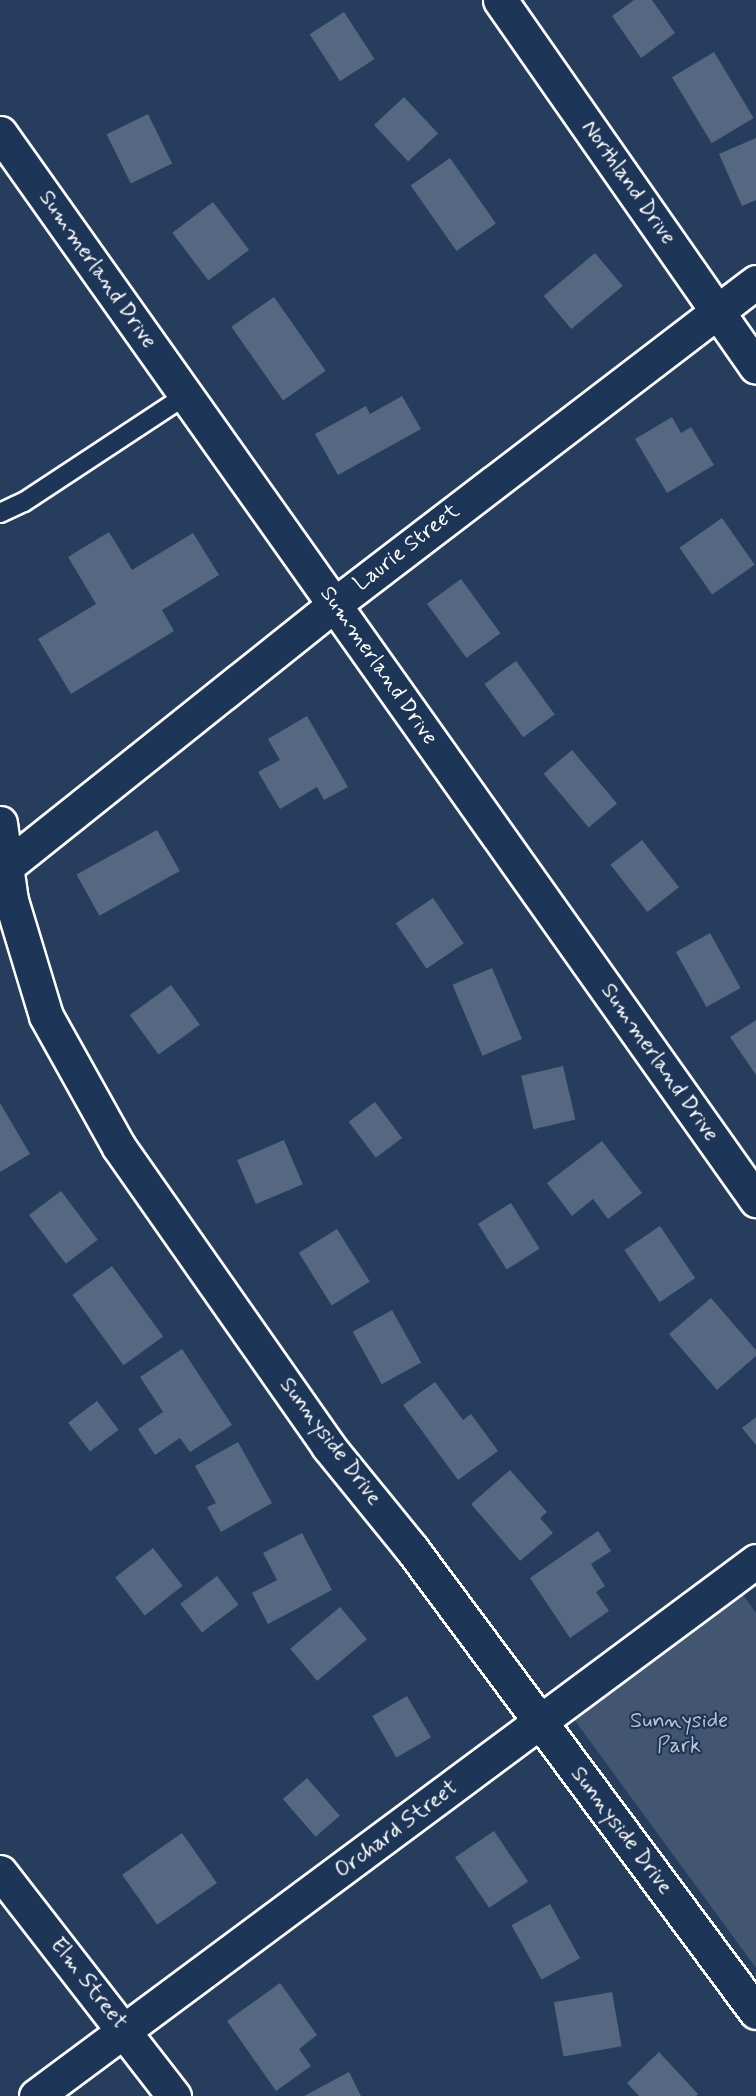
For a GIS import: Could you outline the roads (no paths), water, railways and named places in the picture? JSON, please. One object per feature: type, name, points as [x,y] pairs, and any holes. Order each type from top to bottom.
[{"type":"street","name":"Northland Drive","points":[[500,0],[756,367]]},
{"type":"street","name":"Summerland Drive","points":[[0,133],[756,1200]]},
{"type":"street","name":"Laurie Street","points":[[7,866],[335,604],[716,310],[756,282]]},
{"type":"street","name":"Sunnyside Drive","points":[[0,823],[11,900],[46,1016],[119,1147],[328,1446],[411,1548],[756,2012]]},
{"type":"street","name":"Orchard Street","points":[[36,2096],[756,1561]]},
{"type":"street","name":"Elm Street","points":[[0,1872],[174,2096]]},
{"type":"lane","points":[[0,513],[24,502],[186,395]]},
{"type":"park label","name":"Sunnyside Park","points":[[679,1734]]}]
